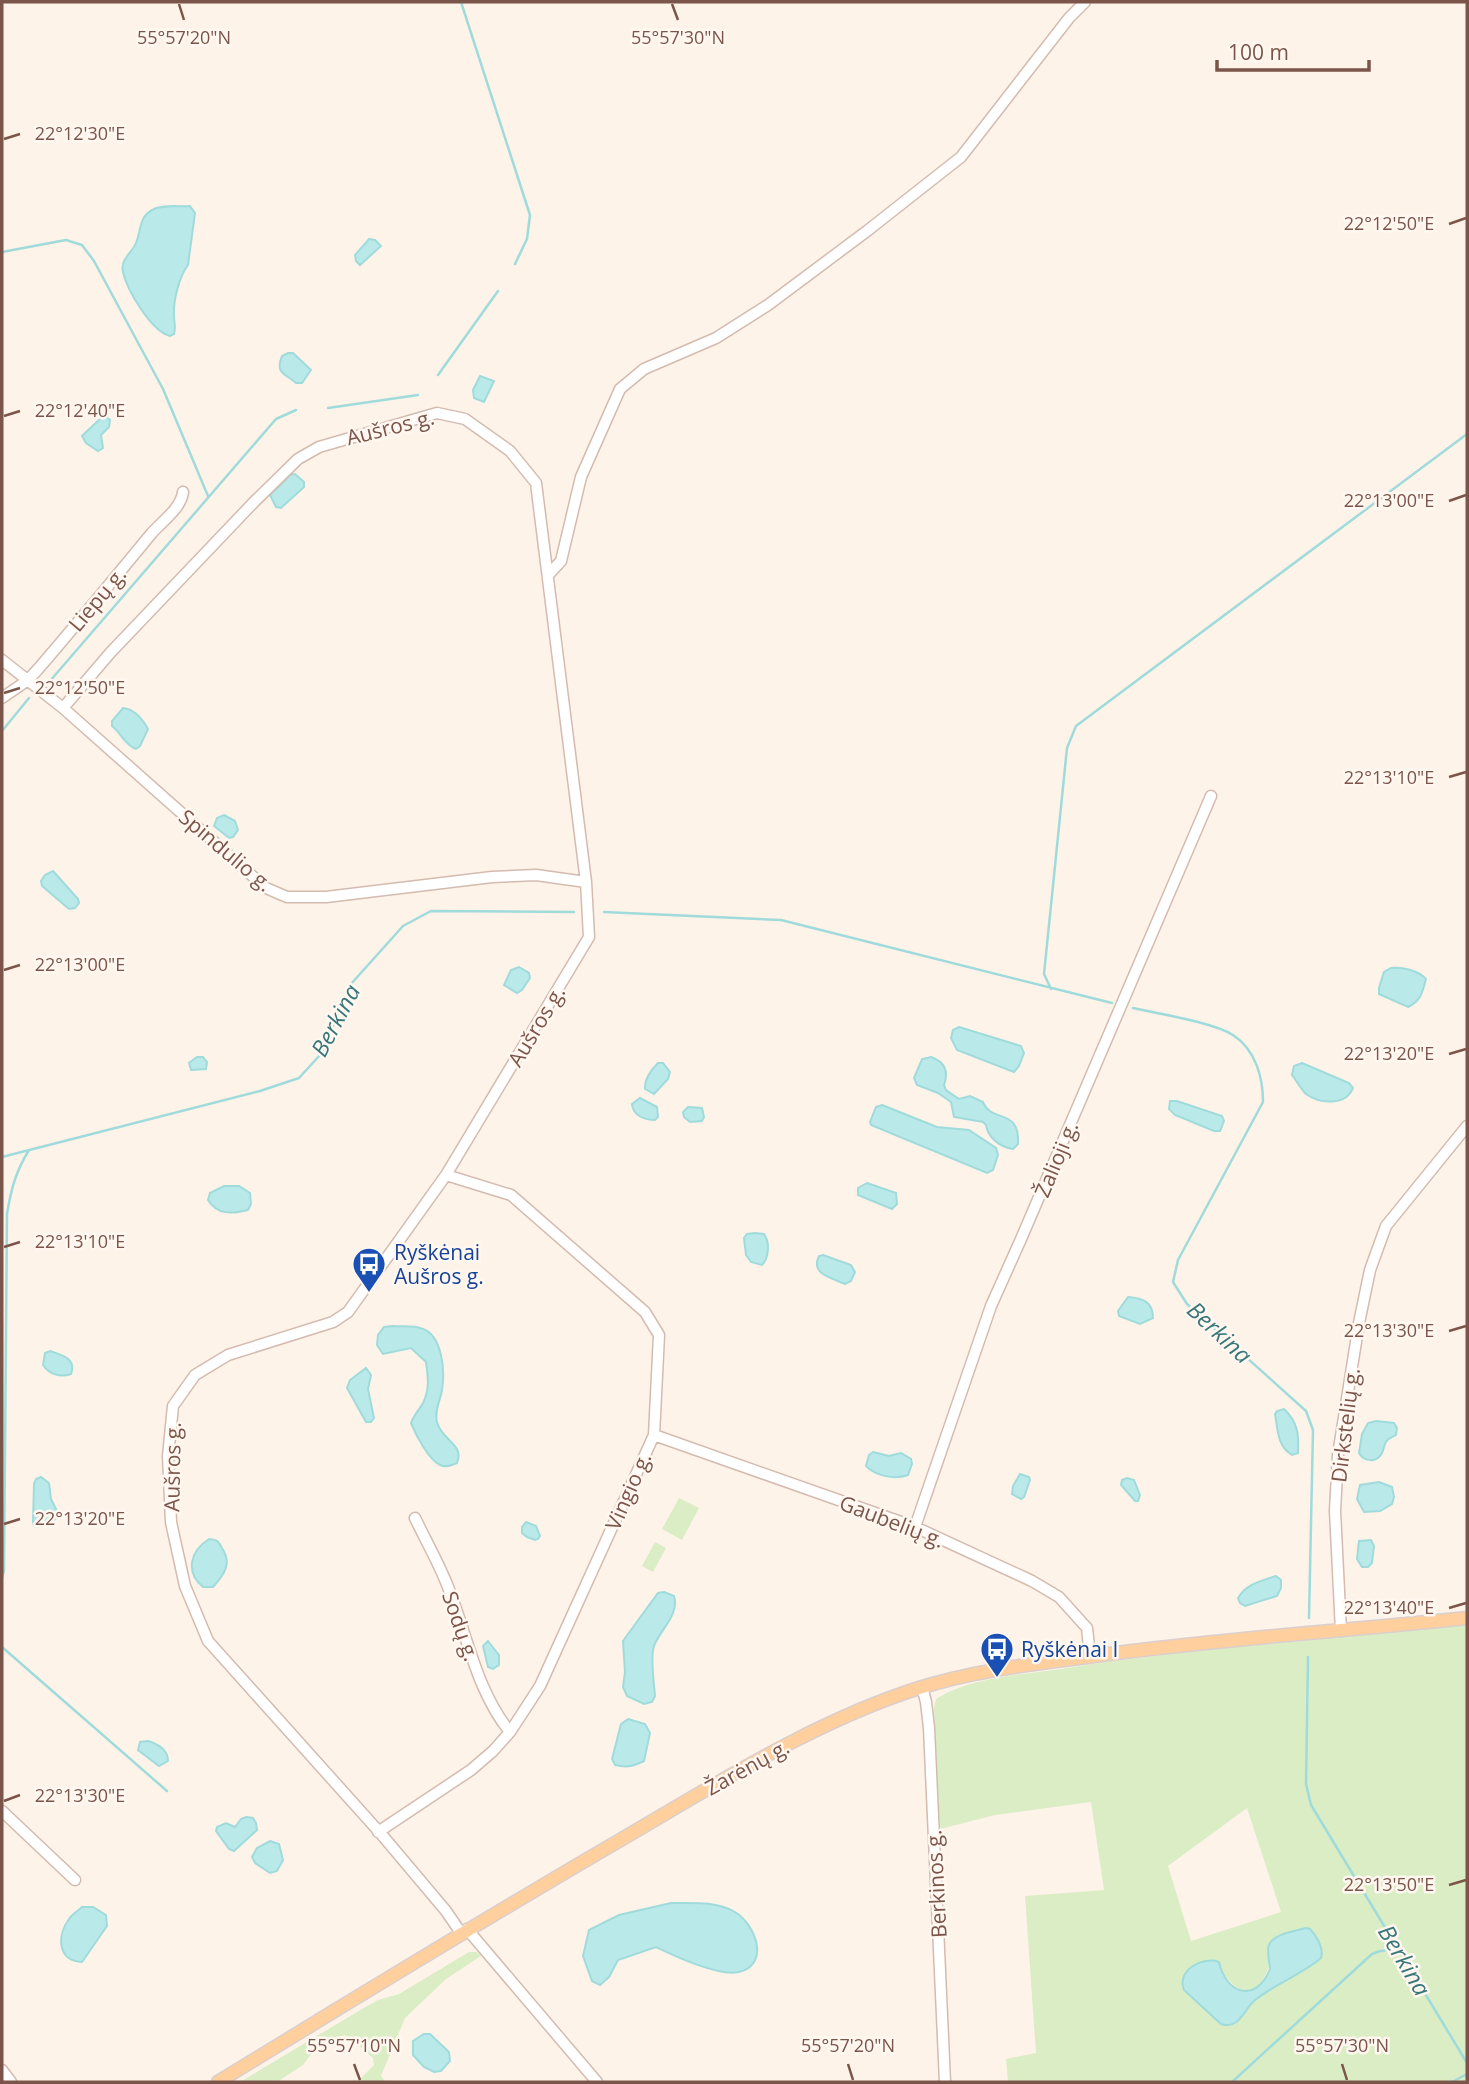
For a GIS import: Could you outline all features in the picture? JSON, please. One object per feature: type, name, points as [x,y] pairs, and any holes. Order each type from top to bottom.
[{"type":"main road","name":"Žarėnų g.","points":[[218,2082],[464,1931],[775,1750],[845,1716],[922,1687],[1008,1667],[1090,1656],[1467,1618]]},
{"type":"street","points":[[548,575],[561,561],[581,477],[620,389],[644,369],[716,338],[768,305],[961,156],[1069,18],[1085,2]]},
{"type":"street","name":"Aušros g.","points":[[63,708],[111,652],[298,459],[319,447],[438,413],[465,419],[510,451],[536,482],[586,882],[589,937],[446,1175],[348,1312],[333,1322],[228,1355],[195,1375],[173,1406],[167,1456],[171,1522],[185,1586],[208,1641],[597,2082]]},
{"type":"street","name":"Liepų g.","points":[[2,698],[28,680],[113,582],[152,532],[179,504],[183,492]]},
{"type":"street","name":"Spindulio g.","points":[[2,660],[63,708],[266,888],[287,897],[326,897],[492,877],[536,875],[586,882]]},
{"type":"street","name":"Žalioji g.","points":[[915,1527],[990,1306],[1211,796]]},
{"type":"street","name":"Dirkstelių g.","points":[[1341,1631],[1335,1511],[1338,1455],[1370,1270],[1386,1226],[1467,1126]]},
{"type":"street","name":"Vingio g.","points":[[378,1832],[471,1770],[493,1752],[510,1732],[540,1686],[654,1435],[659,1335],[645,1312],[511,1195],[446,1175]]},
{"type":"street","name":"Gaubelių g.","points":[[654,1435],[915,1527],[1032,1581],[1059,1598],[1087,1628],[1090,1656]]},
{"type":"street","name":"Sodų g.","points":[[415,1518],[446,1583],[474,1667],[502,1722],[510,1732]]},
{"type":"street","name":"Berkinos g.","points":[[922,1687],[929,1728],[945,2082]]},
{"type":"street","points":[[2,1811],[75,1880]]},
{"type":"street","points":[[2,2070],[11,2082]]},
{"type":"green space","points":[[679,1498],[699,1508],[682,1540],[662,1529]]},
{"type":"green space","points":[[655,1542],[666,1548],[653,1572],[642,1566]]},
{"type":"green space","points":[[1467,1625],[1467,2082],[1008,2082],[1006,2059],[1036,2053],[1025,1896],[1104,1890],[1091,1802],[995,1815],[940,1829],[934,1708],[936,1699],[980,1681],[1012,1675],[1161,1655]],"holes":[[[1247,1808],[1281,1912],[1191,1941],[1168,1866]],[[1306,1928],[1315,1934],[1322,1954],[1252,2002],[1235,2025],[1221,1970],[1244,1992],[1253,1991],[1266,1974],[1281,1936]]]},
{"type":"green space","points":[[469,1952],[477,1952],[481,1956],[446,1979],[405,2018],[381,2076],[386,2082],[357,2082],[374,2065],[373,2058],[344,2035],[315,2049],[303,2065],[277,2082],[240,2082],[362,2009],[378,2000],[399,1994]]},
{"type":"water","points":[[190,206],[195,213],[188,265],[177,289],[175,331],[170,336],[155,326],[141,309],[125,280],[123,267],[148,213],[161,207]]},
{"type":"water","points":[[369,239],[375,240],[381,246],[360,265],[355,255]]},
{"type":"water","points":[[293,353],[311,370],[302,383],[296,383],[280,369],[282,356]]},
{"type":"water","points":[[480,376],[494,381],[484,402],[474,398],[473,390]]},
{"type":"water","points":[[101,418],[110,420],[109,427],[101,435],[103,448],[98,451],[86,443],[82,436]]},
{"type":"water","points":[[295,474],[304,482],[304,487],[281,508],[276,507],[270,495],[290,475]]},
{"type":"water","points":[[123,708],[131,710],[148,729],[136,749],[112,726],[112,721]]},
{"type":"water","points":[[224,815],[235,821],[238,830],[233,837],[229,838],[214,826],[217,818]]},
{"type":"water","points":[[53,871],[78,899],[79,903],[75,908],[69,909],[42,886],[41,881],[45,875]]},
{"type":"water","points":[[519,967],[529,973],[530,978],[517,993],[504,985],[511,970]]},
{"type":"water","points":[[1391,968],[1410,970],[1426,979],[1418,999],[1408,1007],[1379,994],[1384,972]]},
{"type":"water","points":[[959,1027],[1021,1046],[1024,1053],[1019,1066],[1014,1072],[957,1050],[951,1038],[953,1030]]},
{"type":"water","points":[[197,1057],[203,1057],[207,1062],[206,1069],[191,1070],[189,1063]]},
{"type":"water","points":[[931,1057],[945,1068],[946,1090],[959,1099],[970,1096],[983,1102],[987,1109],[1015,1125],[1018,1144],[1013,1149],[995,1141],[983,1122],[954,1117],[951,1102],[938,1093],[917,1085],[914,1078],[922,1059]]},
{"type":"water","points":[[658,1063],[663,1063],[670,1072],[668,1079],[654,1094],[645,1089],[645,1085],[648,1075]]},
{"type":"water","points":[[1302,1063],[1349,1083],[1353,1088],[1350,1094],[1332,1102],[1318,1100],[1306,1094],[1292,1075],[1294,1066]]},
{"type":"water","points":[[640,1098],[657,1107],[658,1117],[655,1120],[644,1118],[635,1112],[632,1104]]},
{"type":"water","points":[[1170,1101],[1222,1116],[1224,1121],[1220,1131],[1175,1115],[1169,1109]]},
{"type":"water","points":[[882,1105],[937,1127],[969,1130],[996,1148],[998,1155],[993,1170],[987,1173],[871,1125],[876,1107]]},
{"type":"water","points":[[688,1107],[702,1108],[702,1121],[690,1122],[684,1117],[683,1112]]},
{"type":"water","points":[[867,1183],[896,1193],[897,1204],[892,1209],[858,1195],[858,1188]]},
{"type":"water","points":[[224,1186],[239,1186],[250,1193],[251,1204],[248,1210],[225,1212],[212,1205],[208,1200],[210,1193]]},
{"type":"water","points":[[747,1234],[764,1234],[768,1245],[762,1265],[751,1262],[746,1255],[744,1238]]},
{"type":"water","points":[[819,1256],[851,1265],[855,1272],[851,1281],[845,1284],[820,1271],[817,1262]]},
{"type":"water","points":[[1128,1297],[1146,1302],[1151,1308],[1153,1318],[1140,1324],[1119,1316],[1118,1311]]},
{"type":"water","points":[[384,1327],[428,1331],[438,1345],[443,1373],[436,1418],[439,1428],[458,1451],[457,1463],[444,1466],[436,1462],[413,1428],[411,1423],[427,1393],[426,1362],[411,1348],[383,1354],[377,1345],[378,1335]]},
{"type":"water","points":[[50,1351],[70,1361],[71,1374],[59,1375],[45,1368],[45,1353]]},
{"type":"water","points":[[366,1368],[371,1375],[368,1389],[374,1418],[371,1422],[366,1422],[347,1388],[350,1380]]},
{"type":"water","points":[[1284,1409],[1295,1424],[1298,1435],[1298,1453],[1292,1455],[1283,1447],[1278,1432],[1275,1414]]},
{"type":"water","points":[[1368,1423],[1394,1423],[1397,1428],[1396,1435],[1387,1441],[1380,1456],[1367,1460],[1359,1453],[1362,1434]]},
{"type":"water","points":[[873,1452],[889,1456],[901,1453],[911,1459],[908,1475],[891,1477],[870,1469],[866,1466],[869,1455]]},
{"type":"water","points":[[1020,1474],[1030,1480],[1021,1499],[1012,1494]]},
{"type":"water","points":[[41,1477],[49,1483],[51,1499],[59,1515],[48,1524],[34,1526],[34,1484],[36,1479]]},
{"type":"water","points":[[1122,1480],[1134,1480],[1140,1495],[1138,1501],[1121,1485]]},
{"type":"water","points":[[1379,1482],[1392,1487],[1392,1504],[1380,1511],[1364,1512],[1357,1499],[1360,1485]]},
{"type":"water","points":[[526,1522],[536,1526],[540,1536],[538,1539],[522,1533]]},
{"type":"water","points":[[209,1539],[220,1544],[227,1564],[224,1573],[213,1587],[203,1587],[194,1575],[192,1562],[198,1549]]},
{"type":"water","points":[[1371,1540],[1374,1546],[1372,1563],[1368,1567],[1362,1567],[1357,1559],[1359,1541]]},
{"type":"water","points":[[1276,1576],[1281,1580],[1277,1596],[1245,1606],[1240,1603],[1238,1598],[1245,1589]]},
{"type":"water","points":[[658,1593],[674,1596],[674,1609],[654,1646],[652,1663],[655,1696],[652,1702],[644,1704],[627,1696],[623,1687],[623,1641]]},
{"type":"water","points":[[488,1641],[499,1655],[499,1665],[493,1669],[488,1667],[483,1646]]},
{"type":"water","points":[[628,1719],[645,1724],[650,1733],[644,1761],[630,1766],[615,1765],[612,1759],[621,1724]]},
{"type":"water","points":[[148,1741],[162,1748],[168,1761],[159,1766],[138,1750],[140,1742]]},
{"type":"water","points":[[246,1817],[253,1818],[257,1830],[234,1851],[229,1849],[216,1831],[217,1827],[226,1823],[235,1827]]},
{"type":"water","points":[[270,1841],[279,1844],[283,1860],[277,1871],[270,1873],[255,1863],[252,1857],[257,1848]]},
{"type":"water","points":[[671,1903],[712,1904],[735,1912],[749,1925],[753,1934],[757,1953],[755,1961],[749,1968],[730,1973],[697,1965],[656,1947],[618,1960],[609,1977],[600,1985],[592,1981],[583,1956],[589,1930],[619,1915]]},
{"type":"water","points":[[82,1907],[93,1907],[106,1915],[107,1926],[82,1962],[68,1957],[61,1939],[65,1925]]},
{"type":"water","points":[[1306,1928],[1310,1929],[1317,1939],[1322,1951],[1321,1958],[1254,2001],[1236,2022],[1221,2024],[1184,1990],[1184,1976],[1192,1966],[1213,1961],[1219,1962],[1228,1982],[1235,1988],[1250,1991],[1264,1980],[1270,1969],[1268,1950],[1271,1941]]},
{"type":"water","points":[[424,2034],[430,2034],[449,2052],[450,2061],[441,2071],[434,2072],[424,2067],[413,2055],[413,2041]]},
{"type":"waterway","points":[[461,2],[530,215],[527,239],[515,264]]},
{"type":"waterway","points":[[2,252],[66,240],[82,245],[94,261],[163,389],[208,496]]},
{"type":"waterway","points":[[438,375],[498,291]]},
{"type":"waterway","points":[[328,408],[418,395]]},
{"type":"waterway","points":[[50,681],[276,419],[296,410]]},
{"type":"waterway","points":[[1051,989],[1044,974],[1067,748],[1076,726],[1467,434]]},
{"type":"waterway","points":[[2,731],[29,698]]},
{"type":"waterway","name":"Berkina","points":[[2,1157],[260,1091],[299,1078],[321,1054],[351,984],[403,926],[431,911],[574,912]]},
{"type":"waterway","name":"Berkina","points":[[604,912],[781,920],[1112,1003]]},
{"type":"waterway","name":"Berkina","points":[[1133,1008],[1224,1030],[1247,1048],[1260,1074],[1263,1102],[1178,1260],[1173,1282],[1187,1304],[1306,1411],[1313,1430],[1309,1618]]},
{"type":"waterway","points":[[2,1578],[7,1214],[15,1180],[29,1150]]},
{"type":"waterway","points":[[2,1647],[167,1791]]},
{"type":"waterway","name":"Berkina","points":[[1308,1657],[1306,1784],[1311,1805],[1467,2063]]},
{"type":"waterway","points":[[1232,2082],[1372,1954],[1398,1949]]},
{"type":"waterway","points":[[1452,2082],[1467,2074]]},
{"type":"place","name":"Ryškėnai Aušros g.","points":[[369,1294]]},
{"type":"place","name":"Ryškėnai I","points":[[997,1679]]}]
